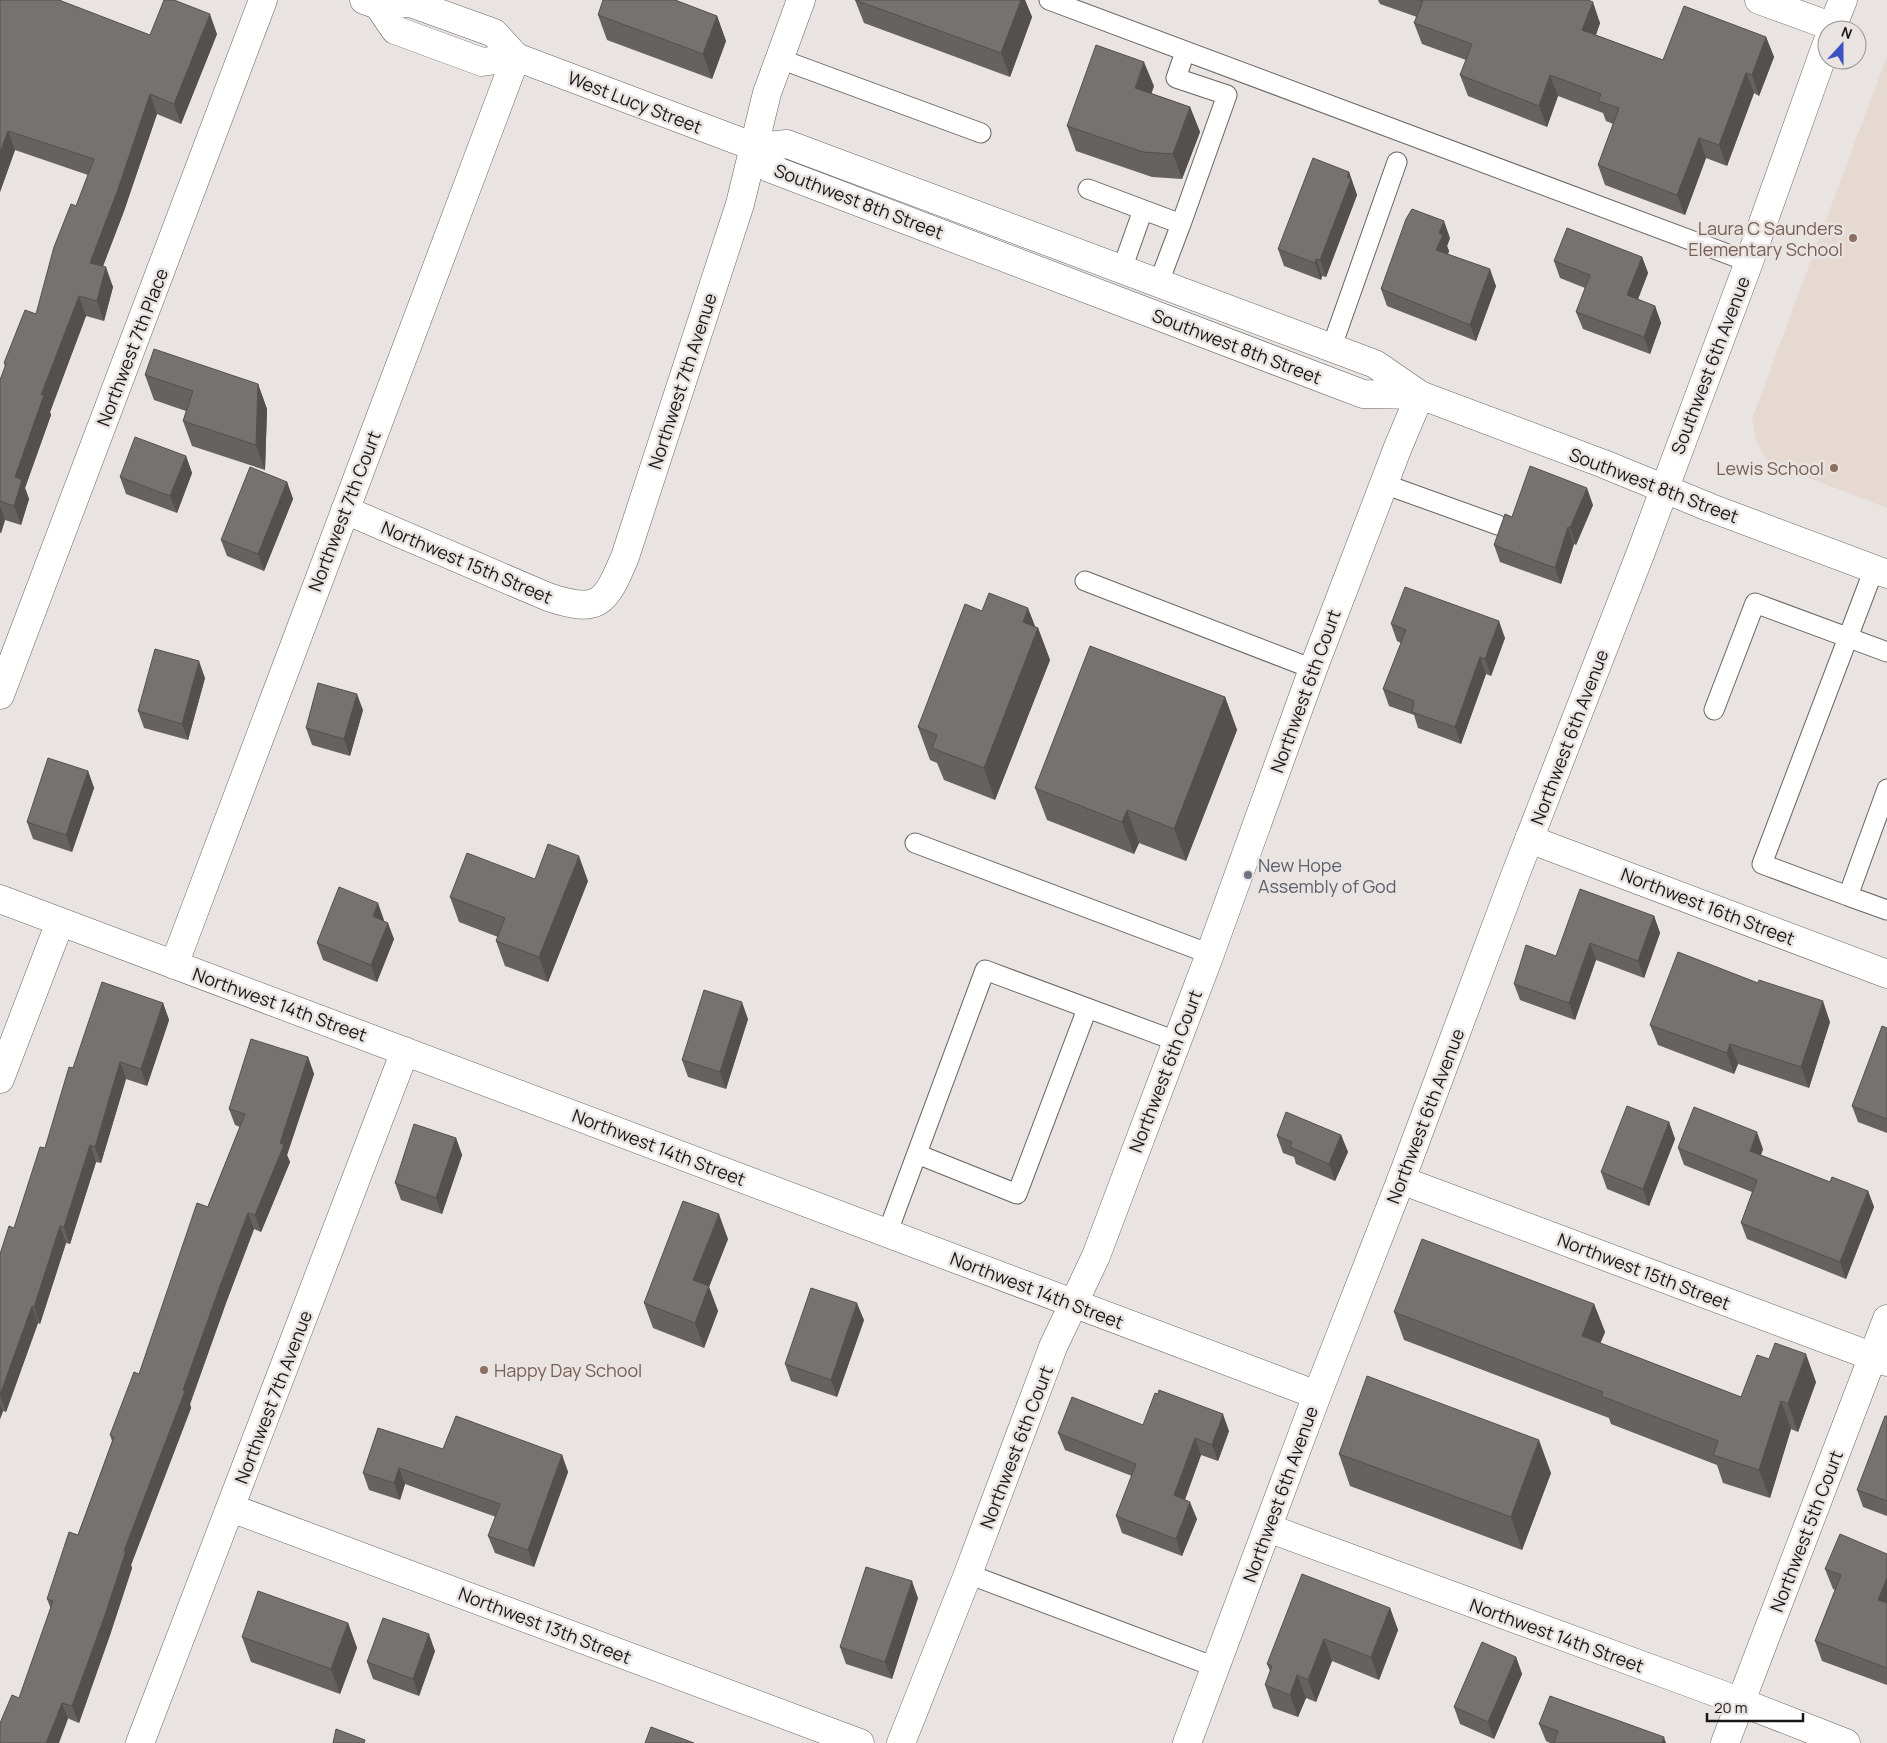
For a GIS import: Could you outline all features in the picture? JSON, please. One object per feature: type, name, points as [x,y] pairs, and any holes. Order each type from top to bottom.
[{"type":"street","name":"Northwest 7th Place","points":[[0,695],[263,0]]},
{"type":"street","name":"Northwest 7th Avenue","points":[[592,605],[602,600],[610,590],[625,557],[740,204],[767,93],[801,0]]},
{"type":"street","points":[[1759,0],[1817,27]]},
{"type":"street","name":"Southwest 6th Avenue","points":[[1835,20],[1843,0]]},
{"type":"street","name":"West Lucy Street","points":[[371,3],[411,2],[494,33],[516,57],[755,147]]},
{"type":"street","name":"Northwest 7th Court","points":[[174,965],[516,57]]},
{"type":"street","name":"Southwest 6th Avenue","points":[[1664,488],[1749,262],[1817,70]]},
{"type":"street","name":"Southwest 8th Street","points":[[1420,396],[1363,394],[769,168],[755,147],[787,144],[1159,282],[1375,364],[1420,396],[1880,572]]},
{"type":"street","name":"Northwest 6th Court","points":[[901,1743],[968,1574],[1053,1347],[1096,1256],[1210,954],[1313,669],[1420,396]]},
{"type":"street","name":"Northwest 6th Avenue","points":[[1187,1743],[1317,1395],[1401,1180],[1664,488]]},
{"type":"street","name":"Northwest 15th Street","points":[[345,510],[457,556],[548,597],[578,606],[592,605]]},
{"type":"street","name":"Northwest 16th Street","points":[[1529,839],[1887,974]]},
{"type":"street","name":"Northwest 14th Street","points":[[0,900],[1317,1395]]},
{"type":"street","points":[[0,1079],[60,922]]},
{"type":"street","name":"Northwest 7th Avenue","points":[[140,1743],[405,1051]]},
{"type":"street","name":"Northwest 15th Street","points":[[1401,1180],[1880,1360]]},
{"type":"street","name":"Northwest 5th Court","points":[[1726,1743],[1880,1360],[1887,1319]]},
{"type":"street","name":"Northwest 13th Street","points":[[231,1508],[860,1743]]},
{"type":"street","name":"Northwest 14th Street","points":[[1268,1528],[1741,1702],[1846,1743]]},
{"type":"lane","points":[[1049,0],[1749,262]]},
{"type":"lane","points":[[1159,282],[1227,96],[1176,78],[1185,52]]},
{"type":"lane","points":[[780,59],[981,133]]},
{"type":"lane","points":[[1332,348],[1397,162]]},
{"type":"lane","points":[[1088,189],[1181,224]]},
{"type":"lane","points":[[1122,269],[1143,210]]},
{"type":"lane","points":[[1384,484],[1498,526]]},
{"type":"lane","points":[[1880,572],[1847,637],[1762,864],[1887,910]]},
{"type":"lane","points":[[1086,581],[1313,669]]},
{"type":"lane","points":[[1714,710],[1755,603],[1887,652]]},
{"type":"lane","points":[[1848,896],[1887,789]]},
{"type":"lane","points":[[915,843],[1210,954]]},
{"type":"lane","points":[[887,1234],[985,970],[1176,1041]]},
{"type":"lane","points":[[917,1154],[1017,1194],[1087,1009]]},
{"type":"lane","points":[[968,1574],[1215,1667]]},
{"type":"shaded area","name":"Laura C Saunders Elementary School","points":[[1887,56],[1887,508],[1770,463],[1756,442],[1752,419]]},
{"type":"building","points":[[0,0],[59,0],[150,35],[164,0],[174,0],[210,14],[174,104],[150,94],[117,192],[90,263],[106,267],[97,301],[79,296],[41,395],[44,395],[15,477],[22,480],[14,506],[0,501],[0,380],[6,364],[4,363],[25,310],[36,314],[54,247],[71,204],[76,206],[94,159],[8,131],[0,153]]},
{"type":"building","points":[[603,0],[675,0],[717,16],[703,54],[598,15]]},
{"type":"building","points":[[855,0],[1021,0],[1001,53]]},
{"type":"building","points":[[1419,0],[1588,0],[1593,2],[1582,30],[1663,60],[1684,6],[1766,37],[1752,75],[1746,73],[1719,145],[1699,138],[1677,195],[1598,165],[1619,108],[1598,101],[1601,94],[1550,75],[1539,106],[1460,75],[1472,44],[1414,23],[1423,1]]},
{"type":"building","points":[[1096,45],[1144,62],[1135,88],[1190,107],[1173,154],[1143,152],[1067,126]]},
{"type":"building","points":[[1313,158],[1349,172],[1347,177],[1351,179],[1320,260],[1316,259],[1315,263],[1278,249]]},
{"type":"building","points":[[1412,209],[1444,221],[1439,233],[1443,235],[1436,250],[1490,269],[1470,325],[1381,289],[1406,219]]},
{"type":"building","points":[[1567,228],[1642,257],[1627,295],[1655,306],[1644,337],[1576,312],[1590,275],[1554,261]]},
{"type":"building","points":[[154,349],[258,384],[256,445],[183,421],[193,391],[145,375]]},
{"type":"building","points":[[135,437],[186,456],[170,496],[120,477]]},
{"type":"building","points":[[1530,466],[1587,488],[1570,528],[1568,527],[1555,568],[1494,545],[1505,514],[1512,517]]},
{"type":"building","points":[[250,467],[287,482],[258,554],[221,540]]},
{"type":"building","points":[[1405,587],[1499,621],[1485,659],[1480,657],[1455,727],[1412,712],[1414,701],[1383,689],[1406,630],[1391,624]]},
{"type":"building","points":[[989,593],[1028,608],[1023,622],[1038,628],[984,768],[932,748],[937,735],[918,727],[965,604],[982,611]]},
{"type":"building","points":[[1090,646],[1225,697],[1174,829],[1127,810],[1122,822],[1035,788]]},
{"type":"building","points":[[155,649],[199,661],[182,724],[138,711]]},
{"type":"building","points":[[318,683],[357,694],[344,739],[306,728]]},
{"type":"building","points":[[48,758],[88,771],[66,835],[27,822]]},
{"type":"building","points":[[548,844],[579,856],[539,957],[496,941],[505,918],[450,897],[467,853],[535,879]]},
{"type":"building","points":[[339,887],[378,903],[373,916],[388,923],[371,965],[317,943]]},
{"type":"building","points":[[1580,889],[1654,916],[1638,961],[1590,943],[1569,1003],[1514,984],[1526,945],[1556,956]]},
{"type":"building","points":[[1678,952],[1758,983],[1759,980],[1823,1001],[1801,1067],[1730,1044],[1727,1053],[1650,1025]]},
{"type":"building","points":[[102,982],[163,1003],[141,1069],[120,1062],[95,1147],[90,1145],[64,1227],[60,1226],[34,1307],[32,1306],[0,1395],[0,1254],[9,1226],[14,1228],[40,1147],[45,1148],[69,1067],[73,1068]]},
{"type":"building","points":[[704,990],[742,1002],[720,1072],[682,1060]]},
{"type":"building","points":[[1882,1026],[1887,1028],[1887,1119],[1852,1106]]},
{"type":"building","points":[[251,1039],[308,1057],[280,1143],[284,1145],[255,1215],[248,1213],[220,1286],[183,1390],[185,1391],[124,1551],[126,1551],[104,1618],[72,1706],[62,1703],[46,1743],[0,1743],[0,1723],[12,1695],[19,1698],[53,1601],[47,1599],[69,1532],[78,1535],[114,1437],[110,1435],[134,1372],[139,1374],[197,1203],[208,1207],[245,1114],[229,1109]]},
{"type":"building","points":[[1627,1106],[1669,1122],[1643,1189],[1601,1172]]},
{"type":"building","points":[[1694,1107],[1757,1132],[1750,1151],[1830,1182],[1832,1177],[1868,1191],[1840,1262],[1741,1223],[1757,1180],[1678,1148]]},
{"type":"building","points":[[1286,1112],[1341,1135],[1329,1164],[1290,1147],[1292,1142],[1277,1136]]},
{"type":"building","points":[[414,1124],[456,1138],[436,1198],[395,1183]]},
{"type":"building","points":[[683,1201],[719,1214],[693,1280],[709,1286],[695,1323],[644,1303]]},
{"type":"building","points":[[1422,1239],[1594,1304],[1582,1336],[1741,1397],[1757,1355],[1769,1359],[1775,1343],[1806,1354],[1788,1404],[1781,1401],[1759,1470],[1713,1455],[1718,1441],[1601,1396],[1603,1392],[1394,1312]]},
{"type":"building","points":[[811,1288],[857,1303],[831,1380],[785,1364]]},
{"type":"building","points":[[1367,1376],[1539,1440],[1511,1517],[1339,1454]]},
{"type":"building","points":[[1159,1390],[1223,1414],[1212,1445],[1195,1438],[1174,1495],[1190,1502],[1176,1539],[1116,1516],[1136,1464],[1058,1433],[1072,1397],[1143,1425],[1155,1393],[1158,1394]]},
{"type":"building","points":[[456,1416],[562,1455],[528,1550],[488,1536],[500,1504],[399,1468],[394,1483],[363,1473],[378,1428],[443,1449]]},
{"type":"building","points":[[1885,1416],[1887,1416],[1887,1501],[1857,1490]]},
{"type":"building","points":[[1840,1534],[1887,1554],[1887,1578],[1878,1600],[1887,1603],[1887,1668],[1815,1641],[1841,1575],[1825,1569]]},
{"type":"building","points":[[866,1567],[912,1581],[885,1662],[840,1647]]},
{"type":"building","points":[[1302,1574],[1390,1608],[1371,1657],[1324,1639],[1308,1680],[1297,1675],[1290,1695],[1265,1685],[1272,1666],[1267,1664]]},
{"type":"building","points":[[258,1591],[348,1623],[331,1669],[242,1637]]},
{"type":"building","points":[[383,1618],[429,1634],[413,1679],[367,1662]]},
{"type":"building","points":[[1482,1642],[1516,1657],[1488,1722],[1454,1707]]},
{"type":"building","points":[[1550,1696],[1664,1737],[1662,1743],[1554,1743],[1558,1731],[1539,1724]]},
{"type":"building","points":[[651,1727],[694,1743],[645,1743]]},
{"type":"building","points":[[336,1729],[365,1740],[364,1743],[333,1743]]},
{"type":"place","name":"Laura C Saunders Elementary School","points":[[1853,238]]},
{"type":"place","name":"Lewis School","points":[[1834,468]]},
{"type":"place","name":"New Hope Assembly of God","points":[[1248,875]]},
{"type":"place","name":"Happy Day School","points":[[484,1370]]}]
